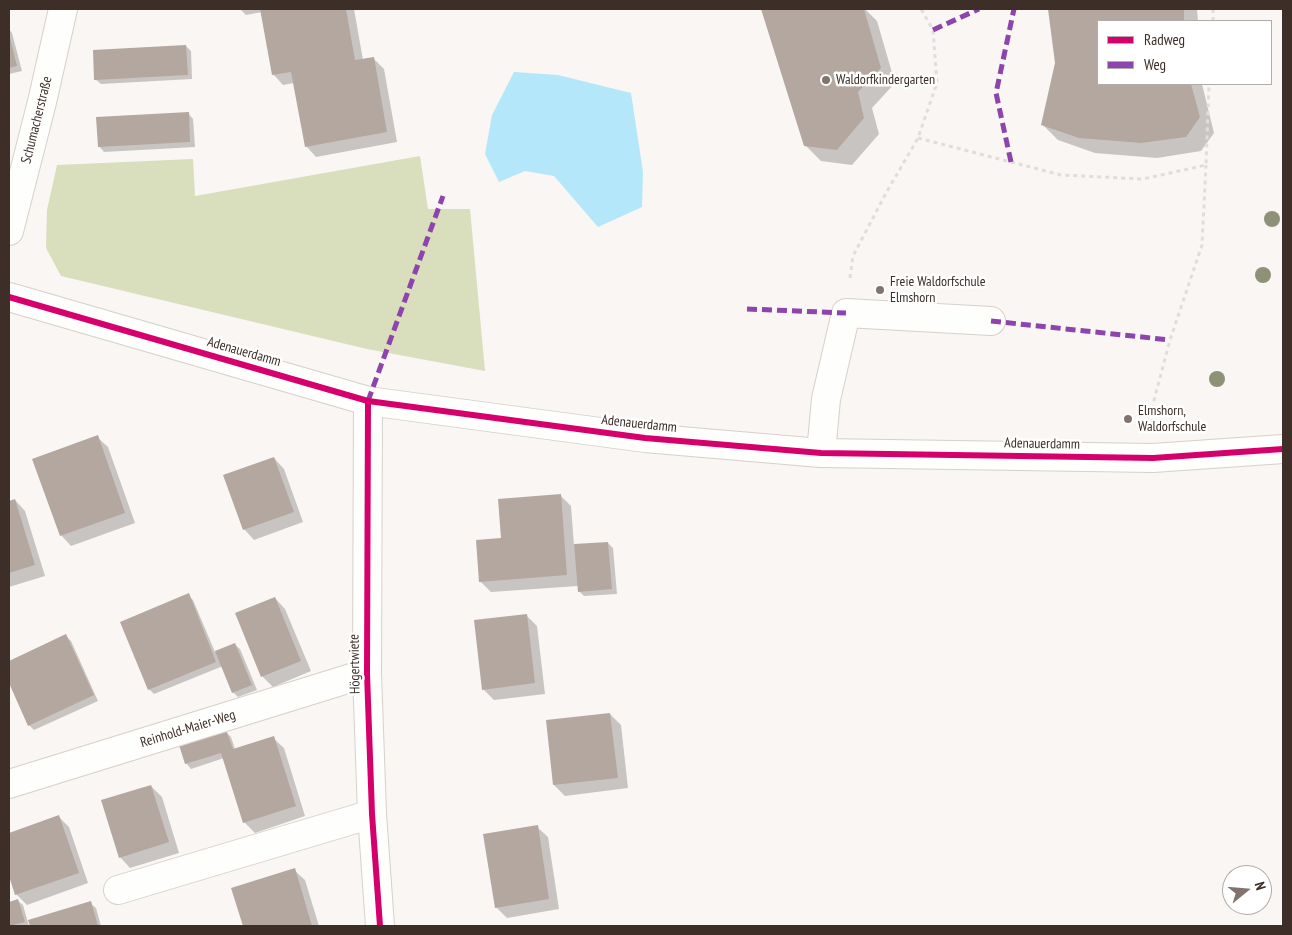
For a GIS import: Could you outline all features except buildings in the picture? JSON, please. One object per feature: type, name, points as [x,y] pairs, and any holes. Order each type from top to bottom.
[{"type":"street","name":"Schumacherstraße","points":[[9,231],[42,102],[62,9]]},
{"type":"street","name":"Adenauerdamm","points":[[9,297],[368,401],[645,438],[821,453],[1153,458],[1283,449]]},
{"type":"street","points":[[821,453],[826,400],[846,313],[991,321]]},
{"type":"street","name":"Högertwiete","points":[[368,401],[367,673],[372,814],[380,926]]},
{"type":"street","name":"Reinhold-Maier-Weg","points":[[9,784],[367,673]]},
{"type":"street","points":[[118,890],[372,814]]},
{"type":"path","points":[[846,313],[853,256],[918,138],[937,83],[933,30],[921,9]]},
{"type":"path","points":[[1153,458],[1153,404],[1170,340],[1202,245],[1209,85]]},
{"type":"path","points":[[918,138],[1061,175],[1143,179],[1206,166]]},
{"type":"green space","points":[[420,156],[428,209],[470,209],[485,371],[367,349],[61,276],[46,248],[47,210],[57,165],[193,159],[195,196]]},
{"type":"water","points":[[514,72],[558,75],[631,93],[643,172],[642,207],[598,227],[554,176],[525,171],[499,182],[485,154],[492,115]]},
{"type":"marked path","points":[[933,30],[979,9]]},
{"type":"marked path","points":[[1011,162],[996,93],[1014,9]]},
{"type":"marked path","points":[[368,401],[443,196]]},
{"type":"marked path","points":[[747,309],[846,313]]},
{"type":"marked path","points":[[991,321],[1170,340]]},
{"type":"cycle path","points":[[9,297],[368,401],[645,438],[821,453],[1153,458],[1283,449]]},
{"type":"cycle path","points":[[368,401],[367,673],[372,814],[380,926]]},
{"type":"place","name":"Waldorfkindergarten","points":[[826,80]]},
{"type":"place","name":"Freie Waldorfschule Elmshorn","points":[[880,290]]},
{"type":"place","name":"Elmshorn, Waldorfschule","points":[[1128,419]]}]
